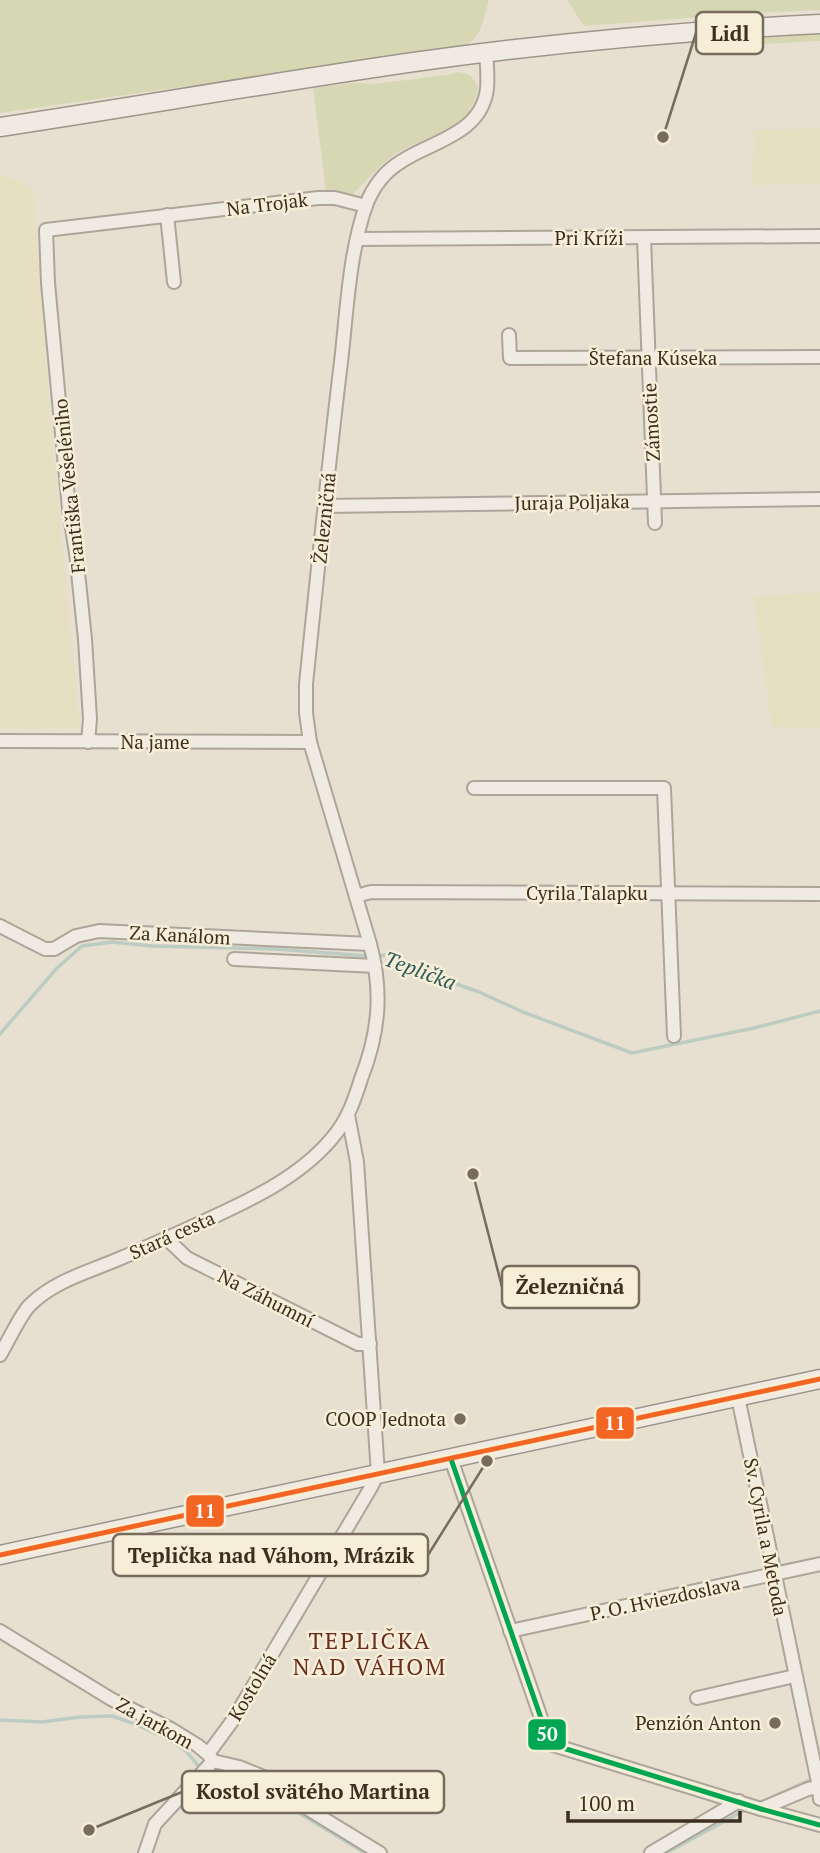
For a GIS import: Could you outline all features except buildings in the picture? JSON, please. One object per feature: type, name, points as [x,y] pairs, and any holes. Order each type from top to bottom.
[{"type":"main road","points":[[0,128],[486,52],[654,34],[820,24]]},
{"type":"main road","points":[[0,1555],[820,1379]]},
{"type":"street","name":"Železničná","points":[[348,1115],[370,1056],[377,1021],[378,991],[371,946],[310,742],[306,713],[306,684],[339,377],[358,239],[373,189],[400,162],[451,137],[474,119],[487,92],[486,52]]},
{"type":"street","name":"Na Trojak","points":[[46,230],[318,198],[335,198],[366,206]]},
{"type":"street","points":[[167,215],[174,282]]},
{"type":"street","name":"Františka Vešeléniho","points":[[46,230],[48,283],[69,509],[86,639],[90,719],[88,742]]},
{"type":"street","name":"Pri Kríži","points":[[358,239],[820,236]]},
{"type":"street","name":"Zámostie","points":[[644,238],[655,523]]},
{"type":"street","name":"Štefana Kúseka","points":[[509,335],[510,358],[820,357]]},
{"type":"street","name":"Juraja Poljaka","points":[[325,506],[820,499]]},
{"type":"street","name":"Na jame","points":[[0,741],[310,742]]},
{"type":"street","points":[[474,788],[664,788],[674,1036]]},
{"type":"street","name":"Cyrila Talapku","points":[[356,896],[371,892],[820,894]]},
{"type":"street","name":"Za Kanálom","points":[[0,926],[45,949],[54,949],[76,936],[99,930],[371,946]]},
{"type":"street","points":[[234,959],[375,964]]},
{"type":"street","points":[[348,1115],[357,1162],[378,1474]]},
{"type":"street","name":"Stará cesta","points":[[0,1355],[28,1306],[57,1284],[167,1239],[260,1195],[304,1165],[323,1148],[348,1115]]},
{"type":"street","name":"Na Záhumní","points":[[167,1239],[187,1258],[358,1344],[370,1344]]},
{"type":"street","name":"Sv. Cyrila a Metoda","points":[[738,1397],[818,1785]]},
{"type":"street","points":[[451,1459],[550,1744],[820,1825]]},
{"type":"street","name":"Kostolná","points":[[145,1853],[155,1824],[207,1764],[378,1474]]},
{"type":"street","name":"P. O. Hviezdoslava","points":[[510,1632],[820,1564]]},
{"type":"street","name":"Za jarkom","points":[[0,1631],[111,1699],[170,1729],[207,1764],[239,1767],[285,1786],[308,1809],[380,1853]]},
{"type":"street","points":[[697,1698],[795,1676]]},
{"type":"street","points":[[761,1809],[818,1785]]},
{"type":"street","points":[[651,1853],[739,1801]]},
{"type":"shaded area","points":[[820,128],[820,184],[753,185],[754,130]]},
{"type":"shaded area","points":[[0,173],[33,188],[54,462],[80,728],[0,729]]},
{"type":"shaded area","points":[[820,592],[820,728],[772,727],[753,597]]},
{"type":"green space","points":[[0,0],[489,0],[476,37],[466,46],[0,113]]},
{"type":"green space","points":[[567,0],[820,0],[820,10],[584,26]]},
{"type":"green space","points":[[820,34],[820,41],[762,44],[758,40],[761,38]]},
{"type":"green space","points":[[456,72],[470,76],[478,87],[474,102],[458,123],[397,153],[353,194],[326,192],[313,88],[354,83],[375,84]]},
{"type":"waterway","name":"Teplička","points":[[0,1034],[57,968],[82,946],[112,942],[368,956]]},
{"type":"waterway","name":"Teplička","points":[[376,956],[386,955],[425,973],[632,1053],[754,1028],[820,1011]]},
{"type":"waterway","points":[[0,1720],[42,1722],[112,1716],[166,1738],[185,1750],[201,1769]]},
{"type":"waterway","points":[[208,1773],[242,1779],[279,1792],[299,1813],[365,1853]]},
{"type":"waterway","points":[[757,1804],[814,1778]]},
{"type":"waterway","points":[[666,1853],[747,1809]]},
{"type":"transit line","name":"11","points":[[0,1555],[820,1379]]},
{"type":"transit line","name":"50","points":[[451,1459],[550,1744],[820,1825]]},
{"type":"place","name":"Lidl","points":[[663,137]]},
{"type":"place","name":"Železničná","points":[[473,1174]]},
{"type":"place","name":"COOP Jednota","points":[[460,1419]]},
{"type":"place","name":"Teplička nad Váhom, Mrázik","points":[[487,1461]]},
{"type":"place","name":"Penzión Anton","points":[[775,1723]]},
{"type":"place","name":"Kostol svätého Martina","points":[[89,1830]]},
{"type":"district","name":"TEPLIČKA NAD VÁHOM","points":[[370,1654]]}]
